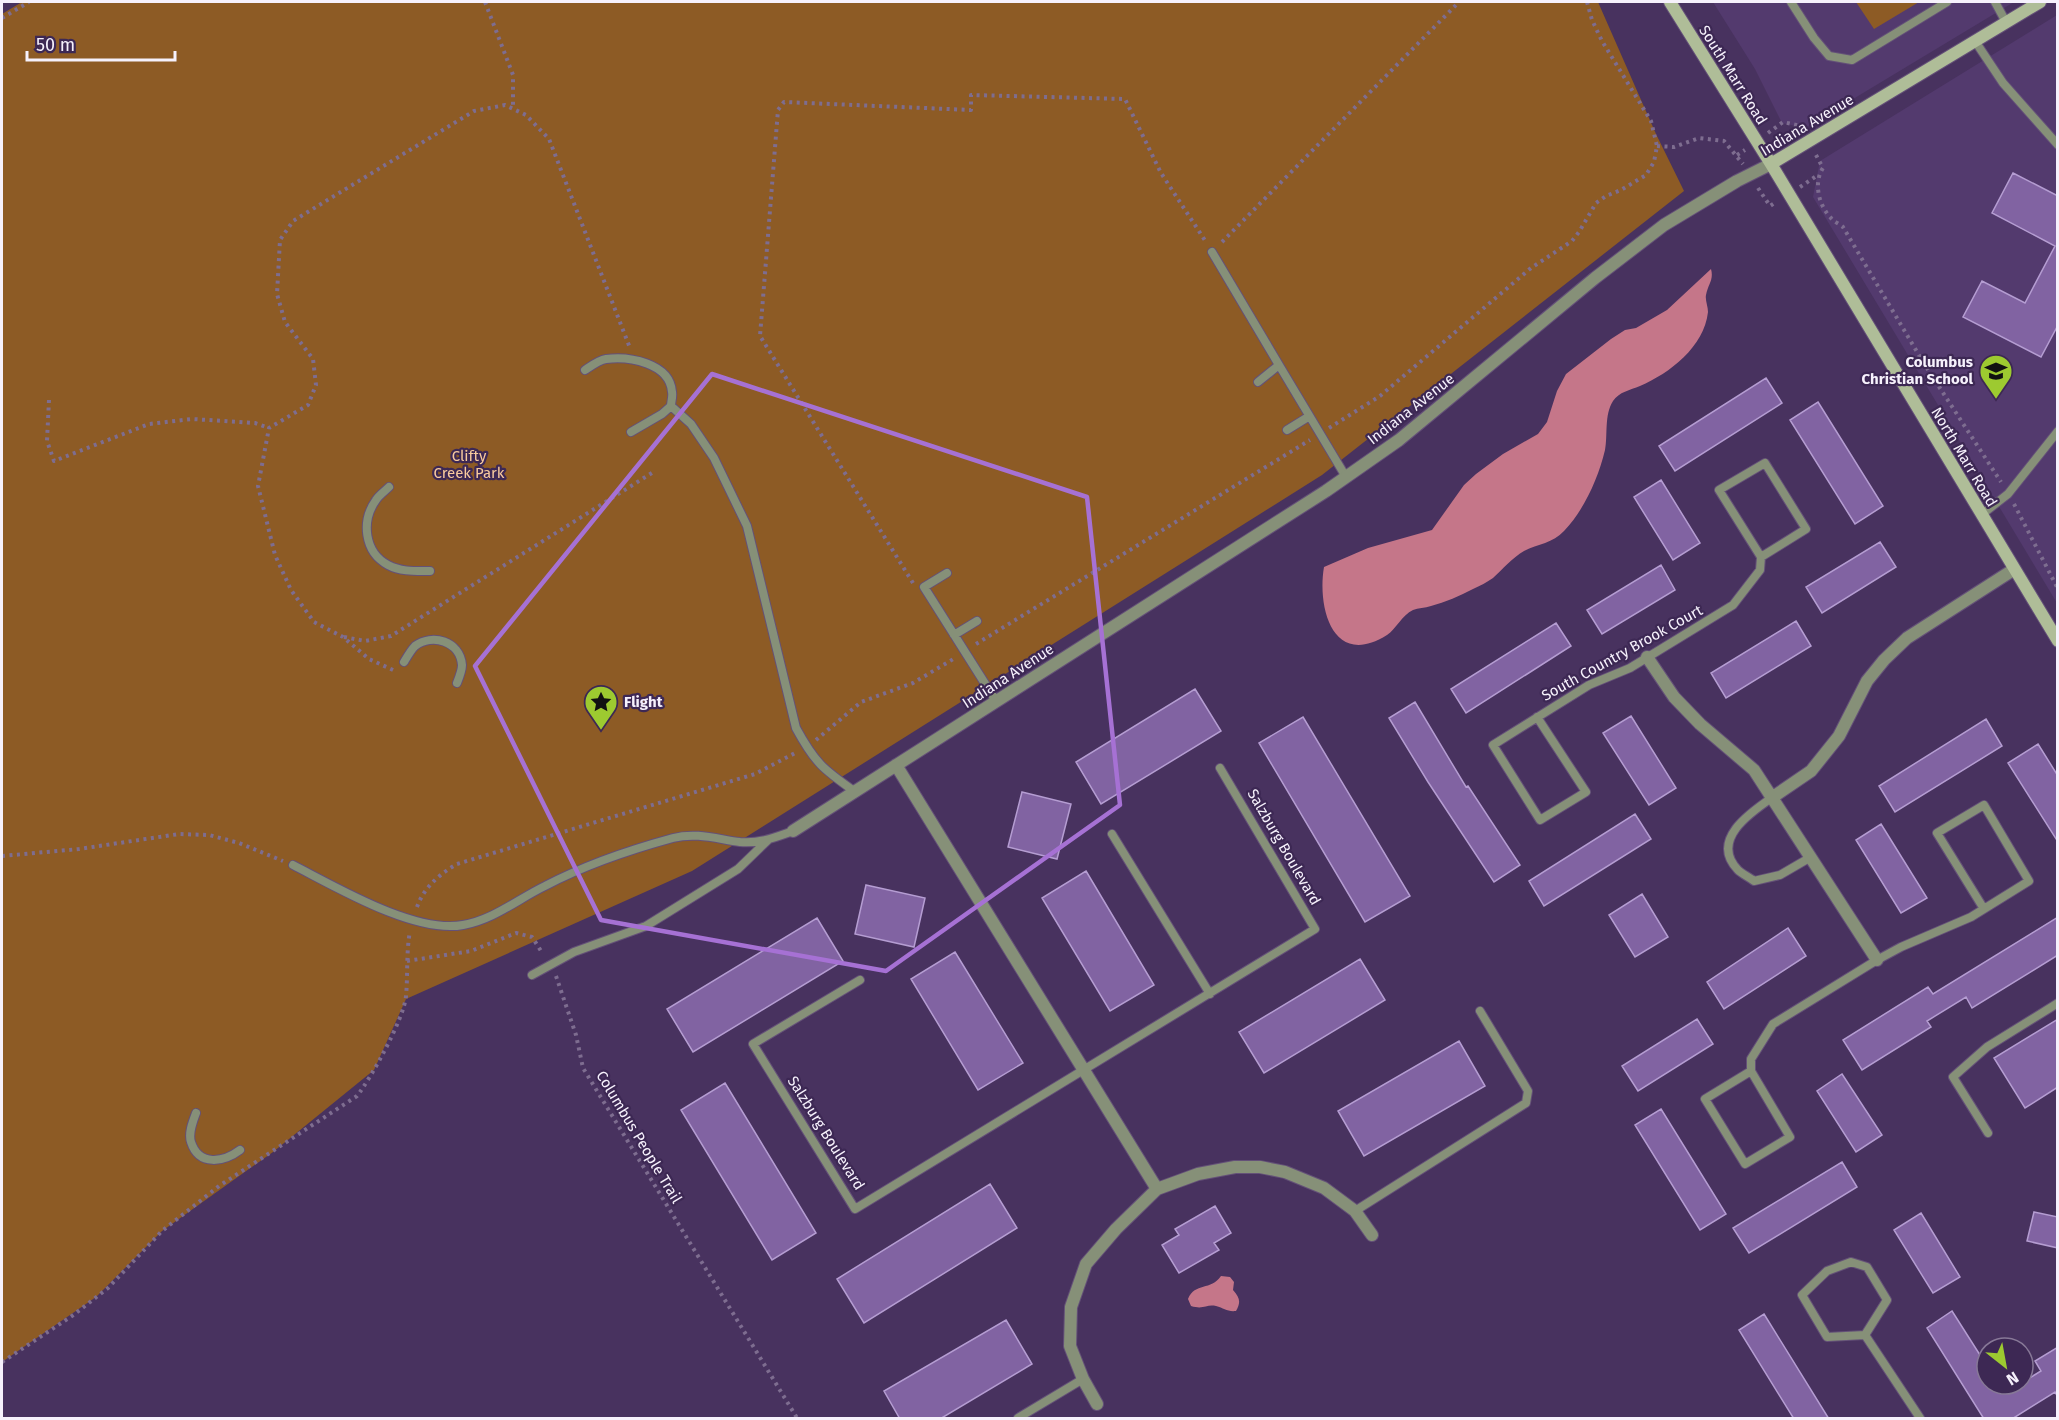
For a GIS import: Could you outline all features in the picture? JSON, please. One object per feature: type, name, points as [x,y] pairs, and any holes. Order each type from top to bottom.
[{"type":"street","name":"South Marr Road","points":[[1670,2],[1771,164]]},
{"type":"street","name":"Indiana Avenue","points":[[793,831],[1346,477],[1399,440],[1594,278],[1664,225],[1737,181],[1771,164],[2040,2]]},
{"type":"street","name":"North Marr Road","points":[[1771,164],[2013,570],[2058,641]]},
{"type":"street","points":[[1773,797],[1811,771],[1839,736],[1867,681],[1884,660],[1907,638],[2013,570]]},
{"type":"street","points":[[1647,657],[1674,697],[1700,724],[1755,770],[1877,960]]},
{"type":"street","points":[[896,765],[1157,1189]]},
{"type":"street","points":[[1097,1404],[1083,1379],[1070,1346],[1071,1307],[1086,1264],[1116,1229],[1157,1189],[1198,1174],[1235,1167],[1260,1167],[1285,1172],[1324,1188],[1355,1211],[1372,1235]]},
{"type":"lane","points":[[1791,2],[1814,38],[1829,56],[1852,60],[1947,2]]},
{"type":"lane","points":[[1995,2],[2006,22]]},
{"type":"lane","points":[[1975,41],[2003,83],[2058,145]]},
{"type":"lane","points":[[1212,252],[1308,417],[1346,477]]},
{"type":"lane","points":[[585,369],[604,359],[634,359],[647,363],[665,375],[673,390],[671,406],[662,414],[631,432]]},
{"type":"lane","points":[[1258,382],[1279,365]]},
{"type":"lane","points":[[671,406],[691,424],[714,458],[747,526],[796,728],[812,757],[854,791]]},
{"type":"lane","points":[[1287,430],[1308,417]]},
{"type":"lane","points":[[1981,515],[2008,494],[2058,431]]},
{"type":"lane","points":[[1765,463],[1806,529],[1761,557],[1719,490],[1765,463]]},
{"type":"lane","points":[[389,487],[376,499],[366,520],[368,540],[373,552],[388,565],[406,571],[430,571]]},
{"type":"lane","name":"South Country Brook Court","points":[[1537,717],[1586,792],[1540,820],[1493,745],[1537,717],[1589,685],[1630,668],[1733,605],[1760,570],[1761,557]]},
{"type":"lane","points":[[947,573],[924,587],[996,701]]},
{"type":"lane","points":[[954,635],[976,621]]},
{"type":"lane","points":[[404,662],[414,647],[429,639],[445,640],[456,650],[462,665],[457,683]]},
{"type":"lane","name":"Salzburg Boulevard","points":[[860,980],[753,1044],[855,1209],[1315,929],[1220,768]]},
{"type":"lane","points":[[1773,797],[1752,812],[1731,832],[1729,853],[1738,870],[1754,881],[1780,875],[1811,857]]},
{"type":"lane","points":[[1751,1071],[1705,1099],[1744,1164],[1790,1137],[1751,1071],[1751,1059],[1773,1024],[1877,960],[1901,947],[1971,917],[1984,909],[2029,881],[1984,805],[1937,833],[1984,909]]},
{"type":"lane","points":[[293,865],[363,900],[412,920],[438,925],[462,926],[487,918],[580,869],[644,846],[680,836],[706,835],[742,842],[768,840],[793,831]]},
{"type":"lane","points":[[1112,834],[1210,994]]},
{"type":"lane","points":[[532,975],[574,952],[646,926],[738,870],[768,840]]},
{"type":"lane","points":[[1988,1132],[1953,1077],[1987,1047],[2058,1003]]},
{"type":"lane","points":[[1355,1211],[1526,1102],[1528,1091],[1480,1011]]},
{"type":"lane","points":[[196,1113],[191,1126],[191,1142],[198,1153],[206,1158],[219,1161],[240,1150]]},
{"type":"lane","points":[[1851,1262],[1867,1267],[1887,1300],[1865,1335],[1827,1337],[1802,1295],[1827,1270],[1851,1262]]},
{"type":"lane","points":[[1865,1335],[1920,1419]]},
{"type":"lane","points":[[1018,1419],[1083,1379]]},
{"type":"path","points":[[2,18],[29,2]]},
{"type":"path","points":[[485,2],[513,75],[513,109]]},
{"type":"path","points":[[924,587],[913,584],[760,336],[778,110],[784,102],[971,110],[971,95],[1125,99],[1161,173],[1212,252],[1459,2]]},
{"type":"path","points":[[1587,2],[1602,41],[1651,121],[1657,146]]},
{"type":"path","points":[[399,673],[369,659],[343,637],[314,622],[291,590],[275,555],[258,486],[269,428],[308,405],[316,385],[313,359],[285,322],[277,294],[280,240],[293,222],[474,111],[505,105],[526,115],[549,139],[634,359]]},
{"type":"path","points":[[1737,156],[1783,123],[1801,126],[1823,168],[1818,175],[1817,192],[1830,218],[1843,227],[1923,362],[2008,494],[2058,589]]},
{"type":"path","points":[[49,400],[47,441],[54,461],[149,424],[192,418],[255,423],[269,428]]},
{"type":"path","points":[[343,637],[365,641],[391,636],[655,471]]},
{"type":"path","points":[[2,856],[79,849],[179,834],[209,835],[239,843],[293,865]]},
{"type":"path","name":"Columbus People Trail","points":[[407,961],[471,951],[516,933],[532,937],[556,974],[576,1035],[583,1068],[797,1419]]},
{"type":"highlighted area","points":[[712,374],[1087,497],[1120,805],[886,971],[601,920],[475,666]]},
{"type":"shaded area","points":[[1713,2],[2014,2],[1805,128],[1782,123],[1755,69]]},
{"type":"shaded area","name":"Columbus Christian School","points":[[2057,15],[2057,603],[1813,197],[1820,161]]},
{"type":"shaded area","points":[[1711,269],[1706,297],[1708,312],[1700,336],[1693,347],[1674,366],[1651,381],[1615,398],[1608,412],[1605,450],[1598,472],[1584,504],[1560,535],[1520,554],[1493,578],[1481,585],[1447,601],[1409,612],[1387,635],[1369,644],[1353,644],[1341,639],[1333,629],[1323,600],[1324,567],[1368,548],[1432,530],[1464,485],[1476,474],[1503,454],[1538,434],[1547,422],[1557,391],[1566,374],[1625,330],[1636,328],[1667,310]]},
{"type":"shaded area","points":[[1221,1276],[1230,1277],[1234,1282],[1233,1290],[1239,1300],[1236,1311],[1213,1306],[1191,1306],[1188,1299],[1195,1290],[1213,1284]]},
{"type":"green space","name":"Clifty Creek Park","points":[[22,2],[1598,2],[1656,134],[1684,191],[1322,475],[692,871],[406,999],[374,1070],[273,1152],[162,1231],[96,1297],[2,1362],[2,14]]},
{"type":"green space","points":[[1856,2],[1919,2],[1874,29]]},
{"type":"building","name":"Columbus Christian School","points":[[2013,173],[2058,196],[2058,325],[2041,357],[1963,317],[1982,281],[2025,303],[2055,246],[1992,213]]},
{"type":"building","points":[[1766,378],[1782,403],[1675,471],[1659,446]]},
{"type":"building","points":[[1818,402],[1883,506],[1855,524],[1790,420]]},
{"type":"building","points":[[1661,480],[1700,543],[1673,560],[1634,497]]},
{"type":"building","points":[[1880,542],[1896,567],[1822,613],[1806,587]]},
{"type":"building","points":[[1661,565],[1675,590],[1602,634],[1587,610]]},
{"type":"building","points":[[1796,621],[1811,646],[1726,698],[1711,673]]},
{"type":"building","points":[[1556,623],[1571,646],[1466,713],[1451,689]]},
{"type":"building","points":[[1195,689],[1221,731],[1101,804],[1076,762]]},
{"type":"building","points":[[1415,702],[1466,787],[1468,786],[1520,865],[1494,882],[1389,718]]},
{"type":"building","points":[[1631,716],[1676,788],[1649,805],[1603,733]]},
{"type":"building","points":[[1303,717],[1410,896],[1365,922],[1259,743]]},
{"type":"building","points":[[1986,719],[2002,746],[1895,812],[1879,786]]},
{"type":"building","points":[[2038,744],[2058,776],[2058,842],[2008,763]]},
{"type":"building","points":[[1022,792],[1071,804],[1057,859],[1008,847]]},
{"type":"building","points":[[1635,814],[1651,839],[1544,906],[1529,881]]},
{"type":"building","points":[[1881,824],[1927,898],[1901,913],[1856,840]]},
{"type":"building","points":[[1086,871],[1154,985],[1110,1011],[1042,898]]},
{"type":"building","points":[[866,885],[925,898],[914,947],[855,934]]},
{"type":"building","points":[[1642,894],[1668,937],[1635,957],[1609,915]]},
{"type":"building","points":[[2058,917],[2058,955],[1972,1008],[1966,997],[1927,1021],[1931,1027],[1862,1070],[1843,1040],[1928,987],[1933,994]]},
{"type":"building","points":[[817,918],[843,961],[693,1052],[667,1009]]},
{"type":"building","points":[[1788,928],[1806,956],[1724,1009],[1707,982]]},
{"type":"building","points":[[955,952],[1023,1063],[978,1090],[911,979]]},
{"type":"building","points":[[1360,959],[1385,1000],[1264,1073],[1239,1032]]},
{"type":"building","points":[[1697,1019],[1713,1044],[1638,1091],[1622,1066]]},
{"type":"building","points":[[2058,1019],[2058,1087],[2025,1108],[1994,1058]]},
{"type":"building","points":[[1459,1041],[1485,1086],[1364,1156],[1338,1111]]},
{"type":"building","points":[[1842,1074],[1882,1135],[1856,1152],[1817,1091]]},
{"type":"building","points":[[725,1083],[816,1233],[772,1260],[681,1110]]},
{"type":"building","points":[[1661,1109],[1726,1214],[1700,1230],[1635,1125]]},
{"type":"building","points":[[1842,1162],[1857,1187],[1749,1253],[1733,1228]]},
{"type":"building","points":[[990,1184],[1017,1228],[864,1323],[837,1279]]},
{"type":"building","points":[[1215,1206],[1231,1233],[1214,1243],[1219,1250],[1179,1273],[1162,1245],[1179,1235],[1175,1229]]},
{"type":"building","points":[[2034,1212],[2058,1217],[2058,1248],[2027,1241]]},
{"type":"building","points":[[1921,1213],[1960,1277],[1933,1293],[1894,1230]]},
{"type":"building","points":[[1952,1311],[1975,1347],[1975,1396],[2035,1396],[2035,1375],[2041,1371],[2035,1361],[2058,1347],[2058,1397],[2055,1392],[2012,1419],[1984,1419],[1927,1328]]},
{"type":"building","points":[[1764,1314],[1829,1419],[1794,1419],[1739,1330]]},
{"type":"building","points":[[1006,1320],[1032,1364],[940,1419],[900,1419],[884,1391]]},
{"type":"place","name":"Columbus Christian School","points":[[1996,400]]},
{"type":"place","name":"Flight","points":[[601,731]]}]
